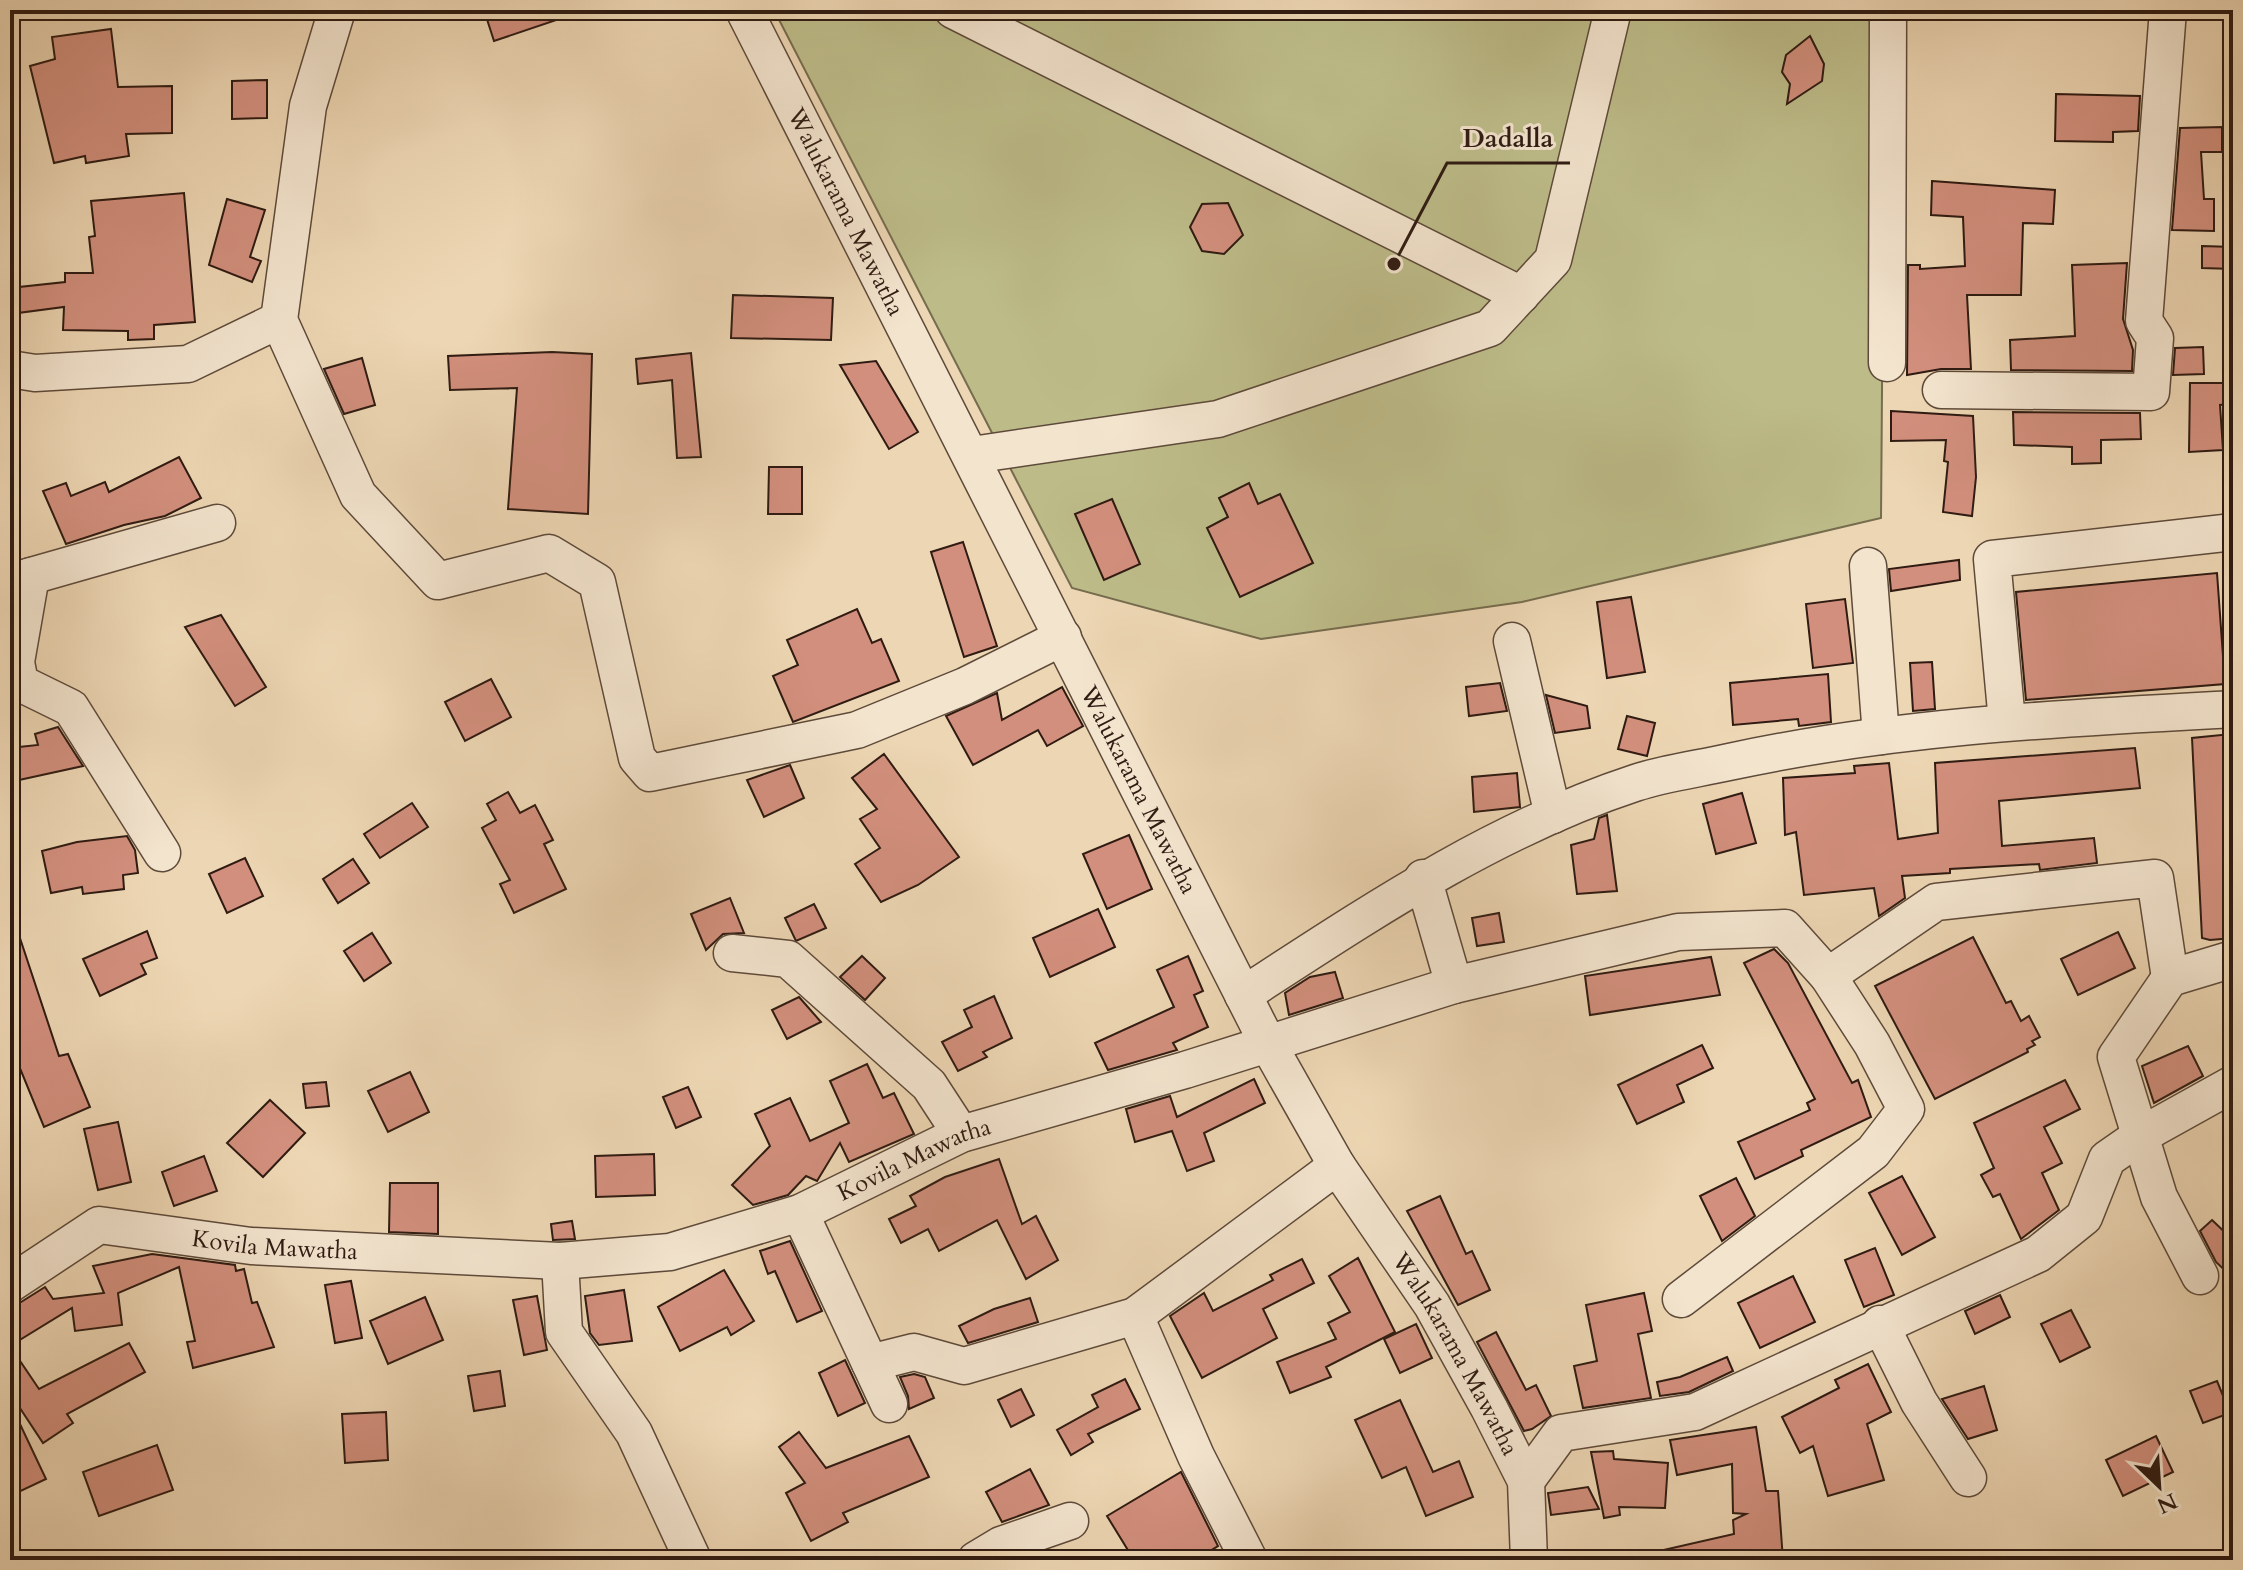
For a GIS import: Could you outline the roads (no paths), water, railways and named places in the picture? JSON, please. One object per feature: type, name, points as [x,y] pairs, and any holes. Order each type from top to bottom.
[{"type":"street","points":[[337,10],[308,106],[279,320],[358,495],[438,581],[549,553],[597,582],[637,758],[650,773],[857,730],[965,686],[1063,637]]},
{"type":"street","name":"Walukarama Mawatha","points":[[744,10],[1268,1044],[1337,1166],[1432,1305],[1526,1481],[1529,1560]]},
{"type":"street","points":[[953,10],[1521,295]]},
{"type":"street","points":[[972,455],[1218,419],[1490,328],[1553,260],[1613,10]]},
{"type":"street","points":[[1887,363],[1888,10]]},
{"type":"street","points":[[1941,390],[2151,392],[2155,338],[2144,321],[2168,10]]},
{"type":"street","points":[[10,369],[35,373],[188,364],[279,320]]},
{"type":"street","points":[[162,853],[71,708],[20,683],[16,662],[21,579],[217,523]]},
{"type":"street","points":[[2007,722],[1992,559],[2233,532]]},
{"type":"street","points":[[1868,566],[1881,736]]},
{"type":"street","points":[[1512,641],[1553,815]]},
{"type":"street","points":[[1243,995],[1423,878],[1553,815],[1637,782],[1818,743],[2007,722],[2233,709]]},
{"type":"street","points":[[1423,878],[1454,985]]},
{"type":"street","points":[[1681,1299],[1873,1152],[1906,1109],[1872,1044],[1828,976],[1936,902],[2155,878],[2170,978]]},
{"type":"street","name":"Kovila Mawatha","points":[[10,1284],[99,1225],[251,1246],[560,1261],[670,1252],[800,1213],[961,1134],[1268,1044],[1454,985],[1678,932],[1785,928],[1828,976]]},
{"type":"street","points":[[732,953],[788,959],[929,1085],[961,1134]]},
{"type":"street","points":[[2200,1276],[2159,1197],[2143,1134],[2116,1057],[2170,978],[2233,959]]},
{"type":"street","points":[[1526,1481],[1561,1433],[1695,1412],[1880,1324],[2038,1254],[2084,1217],[2107,1159],[2143,1134],[2233,1084]]},
{"type":"street","points":[[870,1363],[914,1352],[964,1366],[1135,1316],[1337,1166]]},
{"type":"street","points":[[800,1213],[889,1404]]},
{"type":"street","points":[[560,1261],[564,1332],[634,1433],[682,1557]]},
{"type":"street","points":[[1135,1316],[1196,1456],[1249,1560]]},
{"type":"street","points":[[1880,1324],[1919,1402],[1968,1478]]},
{"type":"street","points":[[976,1560],[1001,1545],[1070,1521]]},
{"type":"place","name":"Dadalla","points":[[1394,264]]}]
